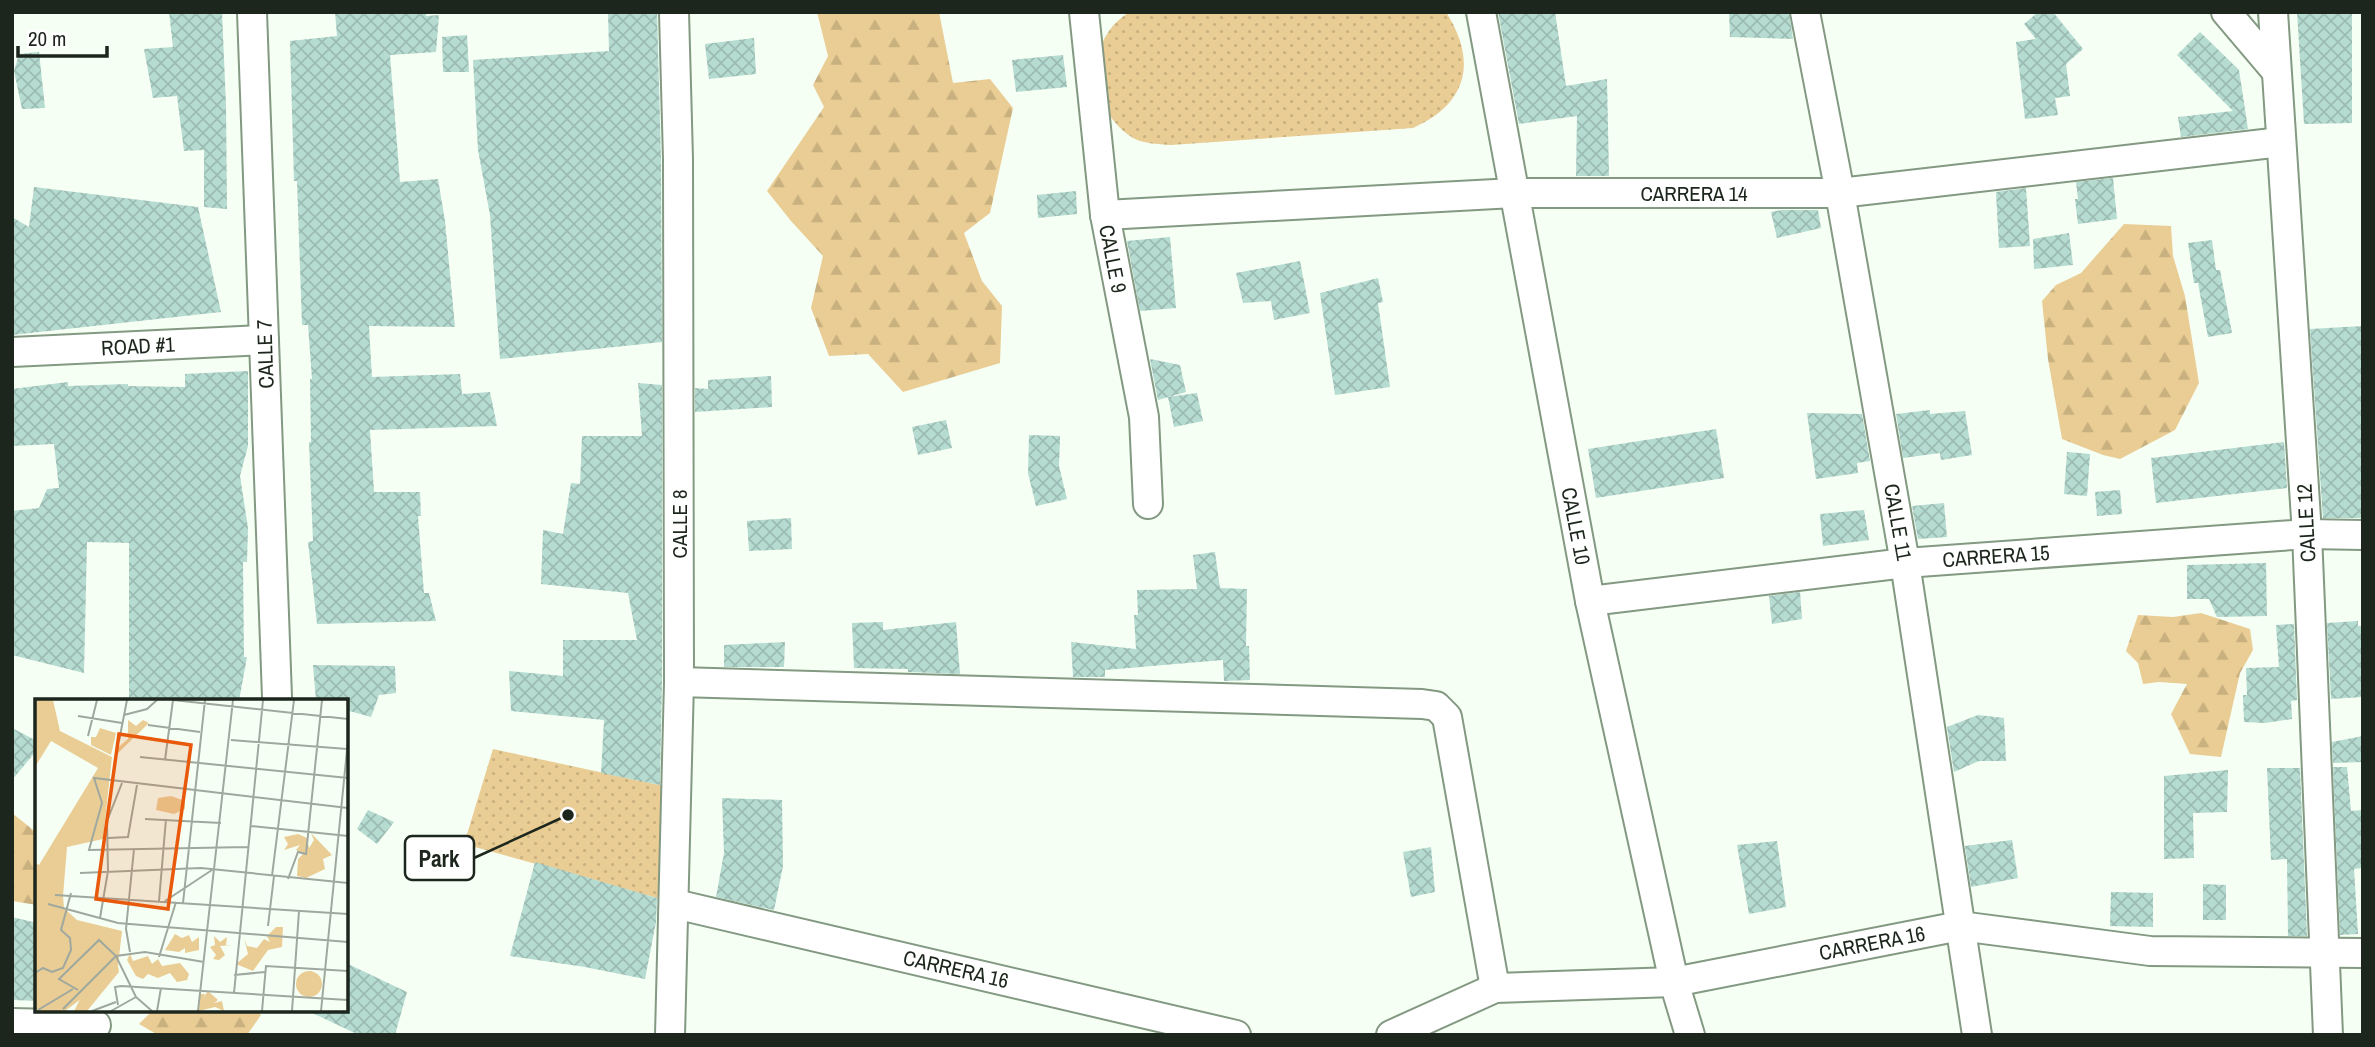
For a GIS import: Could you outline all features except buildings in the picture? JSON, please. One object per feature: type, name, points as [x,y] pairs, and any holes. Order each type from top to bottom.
[{"type":"street","name":"CALLE 7","points":[[252,12],[277,696]]},
{"type":"street","name":"CALLE 8","points":[[670,1035],[679,682],[678,159],[674,12]]},
{"type":"street","name":"CALLE 9","points":[[1084,12],[1105,215],[1144,417],[1148,504]]},
{"type":"street","name":"CALLE 10","points":[[1481,12],[1590,601],[1674,982],[1690,1035]]},
{"type":"street","name":"CALLE 11","points":[[1805,12],[1840,193],[1905,563],[1977,1035]]},
{"type":"street","points":[[2226,12],[2276,71]]},
{"type":"street","name":"CALLE 12","points":[[2273,12],[2307,534],[2328,1035]]},
{"type":"street","name":"CARRERA 14","points":[[1105,215],[1514,193],[1840,193],[2281,142]]},
{"type":"street","name":"ROAD #1","points":[[12,352],[264,340]]},
{"type":"street","name":"CARRERA 15","points":[[1590,601],[1905,563],[2307,534],[2363,535]]},
{"type":"street","points":[[679,682],[1436,706],[1447,717],[1495,988]]},
{"type":"street","name":"CARRERA 16","points":[[675,904],[1236,1035]]},
{"type":"street","name":"CARRERA 16","points":[[1391,1035],[1495,988],[1674,982],[1959,926],[2150,951],[2363,953]]},
{"type":"street","points":[[12,1023],[96,1025]]},
{"type":"green space","points":[[817,12],[939,12],[953,83],[990,79],[1013,108],[990,213],[964,233],[982,281],[1002,306],[1000,363],[903,392],[868,354],[829,356],[811,308],[823,256],[767,191],[824,107],[813,85],[828,56]]},
{"type":"green space","points":[[1130,12],[1446,12],[1462,48],[1462,80],[1456,94],[1445,107],[1413,128],[1171,145],[1144,142],[1134,139],[1116,123],[1099,91],[1097,73],[1105,38],[1115,24]]},
{"type":"green space","points":[[2124,224],[2171,226],[2173,256],[2185,296],[2199,383],[2175,430],[2120,459],[2062,439],[2048,359],[2042,301],[2056,285],[2081,273]]},
{"type":"green space","points":[[2201,613],[2250,629],[2253,650],[2240,673],[2221,757],[2190,754],[2171,714],[2187,684],[2143,684],[2138,663],[2126,651],[2138,615],[2173,617]]},
{"type":"green space","points":[[493,749],[664,786],[661,899],[464,844]]},
{"type":"green space","points":[[12,813],[35,831],[35,905],[12,901]]},
{"type":"green space","points":[[151,1012],[257,1012],[261,1015],[247,1035],[158,1035],[139,1024]]},
{"type":"place","name":"Park","points":[[568,815]]}]
